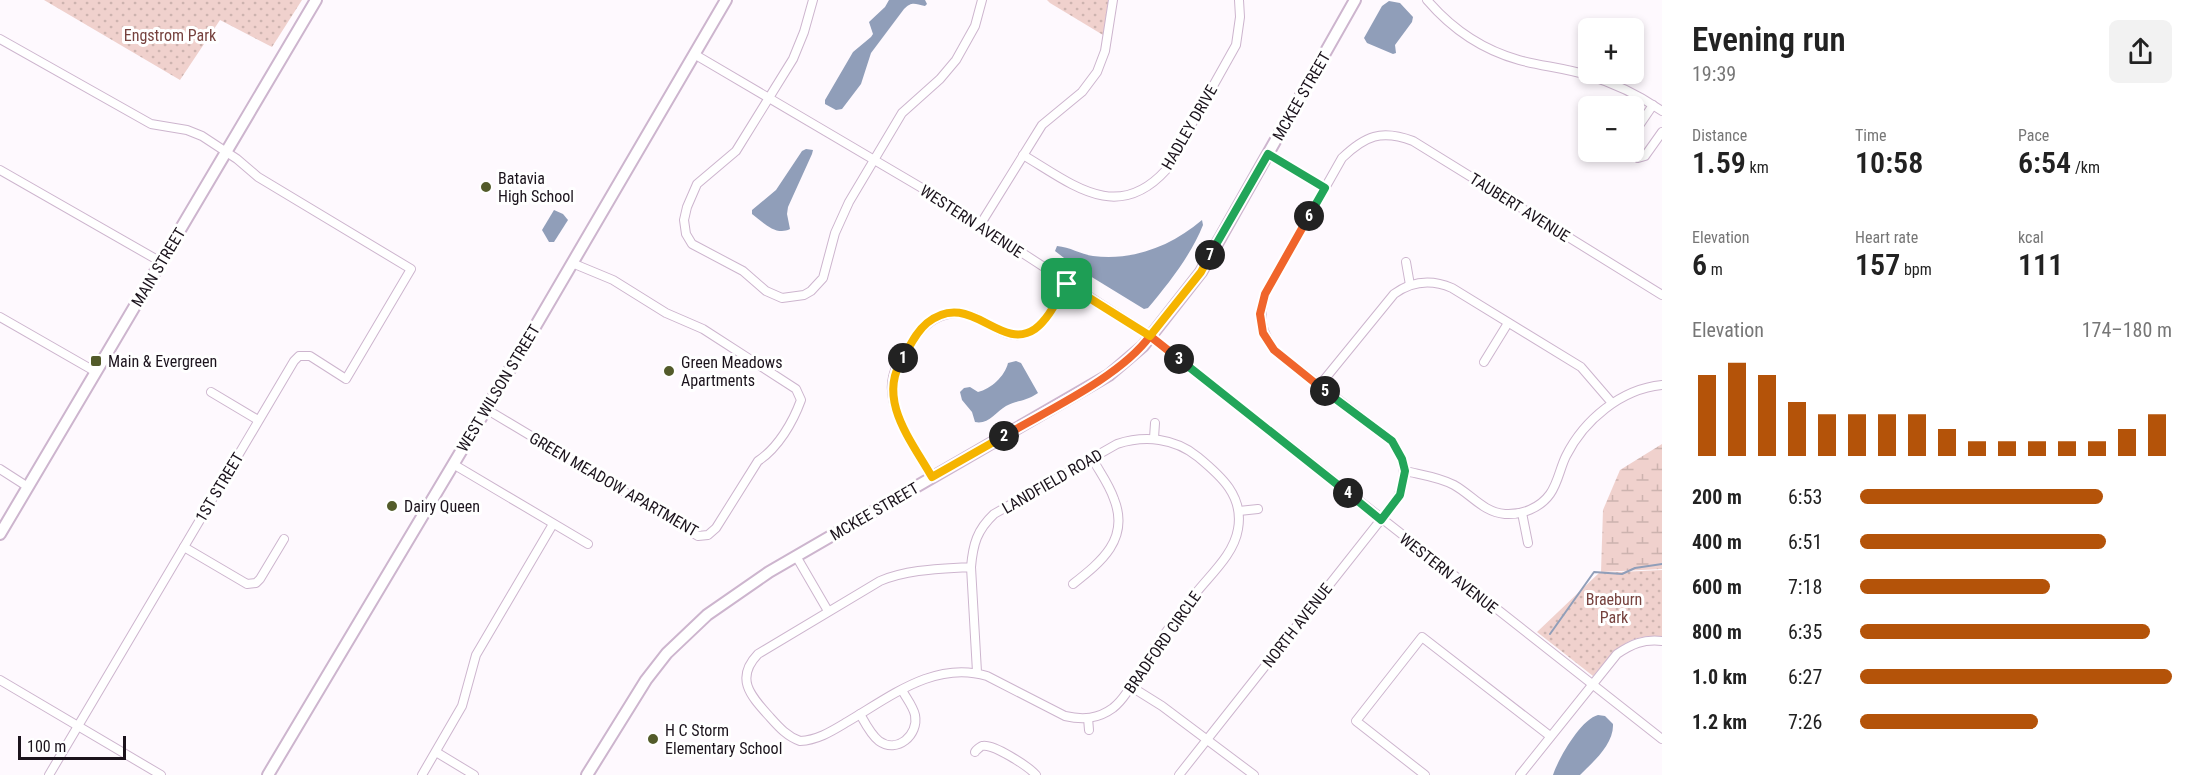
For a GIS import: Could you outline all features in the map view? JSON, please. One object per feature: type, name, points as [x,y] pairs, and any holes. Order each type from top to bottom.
[{"type":"main road","name":"MAIN STREET","points":[[0,534],[316,0]]},
{"type":"main road","name":"WEST WILSON STREET","points":[[268,775],[726,0]]},
{"type":"main road","name":"MCKEE STREET","points":[[587,775],[640,688],[667,653],[707,615],[769,572],[1109,375],[1143,346],[1201,272],[1355,0]]},
{"type":"street","points":[[813,0],[799,46],[769,98],[736,151],[698,184],[687,207],[684,220],[686,234],[697,247],[743,272],[774,296],[789,298],[804,296],[822,278],[841,217],[874,159],[902,113],[940,79],[956,60],[975,26],[982,0]]},
{"type":"street","points":[[980,225],[1042,125],[1082,92],[1097,72],[1105,51],[1113,0]]},
{"type":"street","name":"HADLEY DRIVE","points":[[1023,154],[1087,192],[1101,196],[1115,198],[1129,195],[1150,185],[1166,170],[1229,59],[1239,30],[1239,0]]},
{"type":"street","points":[[1427,0],[1447,22],[1498,53],[1602,80],[1662,111]]},
{"type":"street","points":[[0,39],[151,124],[187,130],[202,136],[226,151]]},
{"type":"street","name":"WESTERN AVENUE","points":[[694,54],[874,159],[1150,336],[1662,739]]},
{"type":"street","points":[[1644,119],[1653,105]]},
{"type":"street","points":[[1644,156],[1662,132]]},
{"type":"street","name":"TAUBERT AVENUE","points":[[1325,188],[1342,158],[1357,144],[1372,136],[1400,137],[1413,141],[1662,295]]},
{"type":"street","name":"1ST STREET","points":[[49,775],[294,361],[299,356],[310,356],[346,379],[411,269],[258,177],[226,151]]},
{"type":"street","points":[[1268,154],[1325,188],[1265,294],[1260,314],[1263,333],[1274,350],[1392,441],[1402,459],[1405,471],[1433,477],[1451,484],[1493,512],[1522,513],[1543,502],[1550,493],[1561,465],[1585,426],[1612,404],[1652,386],[1662,385]]},
{"type":"street","points":[[0,170],[161,262]]},
{"type":"street","points":[[1406,262],[1410,285]]},
{"type":"street","name":"GREEN MEADOW APARTMENT","points":[[486,409],[694,534],[703,536],[716,528],[758,461],[769,453],[784,432],[801,400],[796,389],[703,329],[666,313],[613,280],[572,263]]},
{"type":"street","points":[[1319,386],[1386,302],[1394,294],[1421,282],[1442,284],[1581,367],[1612,404]]},
{"type":"street","points":[[932,477],[897,412],[892,390],[893,377],[898,366],[921,329],[941,316],[960,313],[983,320],[1006,334],[1028,333],[1043,321],[1067,284]]},
{"type":"street","points":[[0,317],[96,372]]},
{"type":"street","points":[[1484,362],[1508,323]]},
{"type":"street","points":[[211,392],[258,420]]},
{"type":"street","points":[[1154,438],[1155,423]]},
{"type":"street","name":"LANDFIELD ROAD","points":[[977,672],[972,550],[977,535],[994,514],[1128,440],[1154,438],[1172,442],[1184,448],[1212,469],[1234,494],[1239,512]]},
{"type":"street","points":[[1073,584],[1108,553],[1117,532],[1118,511],[1115,500],[1092,458]]},
{"type":"street","points":[[453,464],[588,544]]},
{"type":"street","points":[[0,469],[28,487]]},
{"type":"street","name":"NORTH AVENUE","points":[[1179,775],[1400,495],[1405,471]]},
{"type":"street","points":[[1239,512],[1258,509]]},
{"type":"street","name":"BRADFORD CIRCLE","points":[[1088,718],[1099,716],[1122,700],[1161,639],[1231,548],[1238,528],[1239,512]]},
{"type":"street","points":[[1522,513],[1528,543]]},
{"type":"street","points":[[422,775],[462,706],[476,655],[553,524]]},
{"type":"street","points":[[184,547],[247,584],[256,583],[260,579],[284,539]]},
{"type":"street","points":[[796,556],[828,610]]},
{"type":"street","points":[[971,567],[917,571],[890,576],[828,610],[769,646],[751,661],[746,680],[749,693],[786,734],[800,741],[813,740],[919,680],[940,673],[977,672],[1003,682],[1065,716],[1088,718],[1089,730]]},
{"type":"street","points":[[1425,775],[1356,721],[1422,637],[1550,736]]},
{"type":"street","points":[[1520,775],[1617,654],[1635,643],[1651,640],[1662,641]]},
{"type":"street","points":[[0,680],[161,775]]},
{"type":"street","points":[[1130,686],[1162,706],[1254,775]]},
{"type":"street","points":[[860,714],[880,741],[889,745],[898,745],[910,738],[915,716],[902,690]]},
{"type":"street","points":[[975,752],[982,746],[990,746],[1030,768],[1036,775]]},
{"type":"street","points":[[436,752],[474,775]]},
{"type":"green space","name":"Engstrom Park","points":[[44,0],[302,0],[272,47],[220,20],[180,80]]},
{"type":"green space","points":[[1047,0],[1109,0],[1103,35],[1050,3]]},
{"type":"green space","points":[[1662,444],[1662,569],[1601,572],[1603,510],[1620,470]]},
{"type":"green space","name":"Braeburn Park","points":[[1662,570],[1662,637],[1650,636],[1630,641],[1615,652],[1593,676],[1537,632],[1599,573]]},
{"type":"water","points":[[889,0],[925,0],[927,4],[925,6],[912,4],[904,9],[871,53],[861,84],[842,109],[836,110],[825,104],[825,100],[853,52],[873,34],[869,22]]},
{"type":"water","points":[[1389,1],[1400,3],[1413,17],[1412,22],[1395,45],[1396,53],[1393,54],[1367,43],[1364,38],[1382,6]]},
{"type":"water","points":[[813,150],[788,207],[790,229],[775,230],[752,214],[752,210],[776,190],[802,151]]},
{"type":"water","points":[[554,210],[563,214],[568,220],[554,242],[549,242],[542,230]]},
{"type":"water","points":[[1202,220],[1203,225],[1186,258],[1148,308],[1144,309],[1077,268],[1055,251],[1057,246],[1093,256],[1137,254],[1165,244]]},
{"type":"water","points":[[1016,361],[1021,363],[1038,393],[1006,406],[984,422],[975,422],[960,392],[970,387],[978,392],[988,388],[1001,377],[1008,363]]},
{"type":"water","points":[[1598,715],[1605,716],[1613,724],[1610,739],[1602,752],[1580,775],[1553,775],[1565,750],[1584,724]]},
{"type":"waterway","points":[[1550,634],[1594,572],[1622,574],[1635,568],[1662,564]]},
{"type":"place","name":"Batavia High School","points":[[486,187]]},
{"type":"place","name":"Main & Evergreen","points":[[96,361]]},
{"type":"place","name":"Green Meadows Apartments","points":[[669,371]]},
{"type":"place","name":"Dairy Queen","points":[[392,506]]},
{"type":"place","name":"H C Storm Elementary School","points":[[653,739]]},
{"type":"route","points":[[1067,284],[1040,326],[1028,333],[1006,334],[983,320],[960,313],[941,316],[921,329],[893,377],[892,396],[895,408],[932,477],[1109,375],[1143,346],[1150,336],[1381,520],[1400,495],[1405,471],[1398,449],[1392,441],[1274,350],[1263,333],[1260,314],[1265,294],[1325,188],[1268,154],[1201,272],[1150,336],[1067,284]]}]
